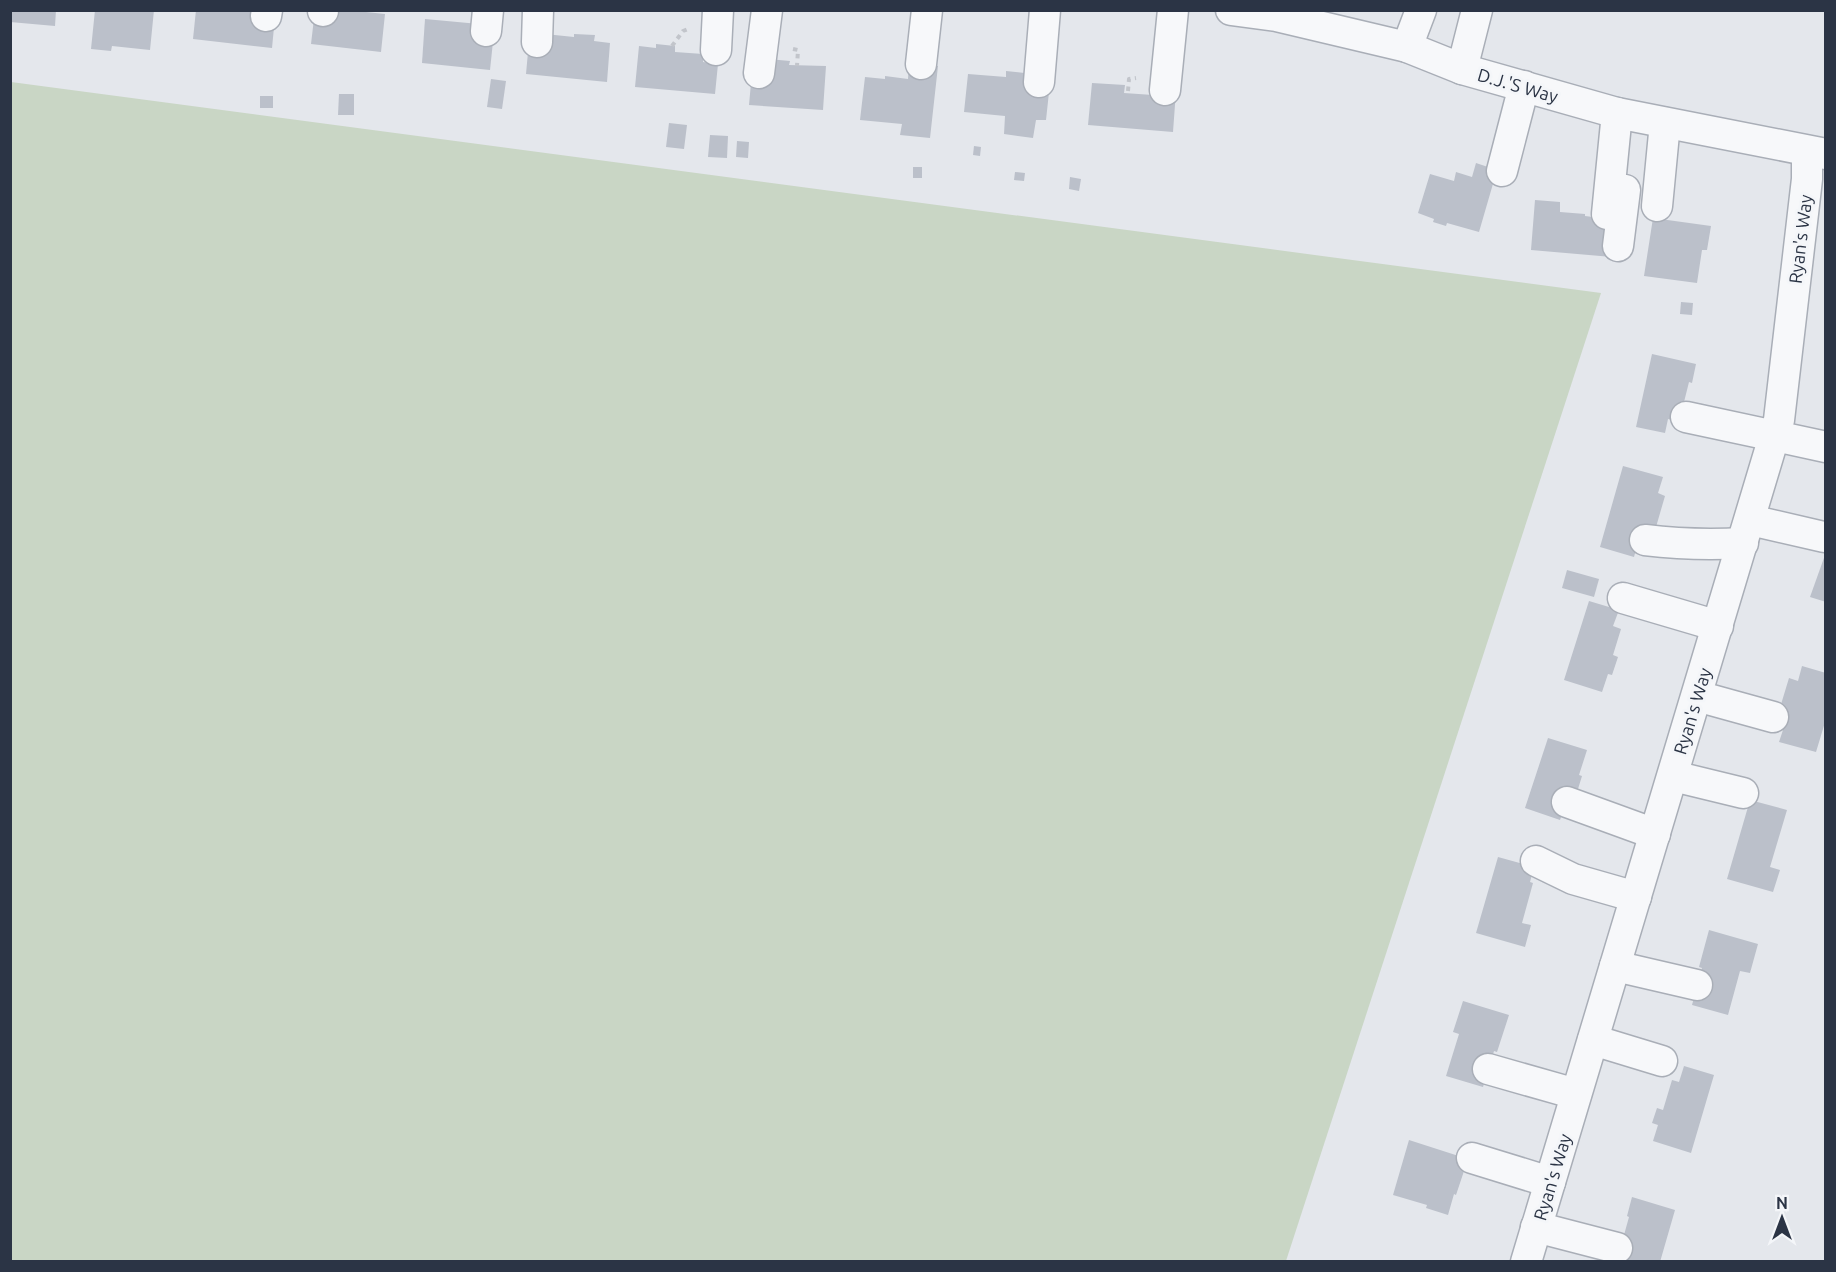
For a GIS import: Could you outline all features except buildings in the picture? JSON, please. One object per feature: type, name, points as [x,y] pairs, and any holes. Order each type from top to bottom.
[{"type":"street","points":[[537,42],[538,10]]},
{"type":"street","points":[[716,50],[718,10]]},
{"type":"street","points":[[759,73],[767,10]]},
{"type":"street","points":[[921,64],[927,10]]},
{"type":"street","points":[[1040,82],[1045,10]]},
{"type":"street","points":[[1165,90],[1173,10]]},
{"type":"street","name":"D.J.'S Way","points":[[1231,10],[1276,16],[1407,47],[1462,69],[1617,113],[1816,153]]},
{"type":"street","points":[[1407,47],[1421,10]]},
{"type":"street","points":[[1462,69],[1477,10]]},
{"type":"street","points":[[1502,171],[1524,86]]},
{"type":"street","points":[[1607,214],[1617,113]]},
{"type":"street","points":[[1657,206],[1665,123]]},
{"type":"street","name":"Ryan's Way","points":[[1526,1262],[1779,420],[1807,179],[1816,153]]},
{"type":"street","points":[[1611,176],[1625,191],[1618,246]]},
{"type":"street","points":[[1686,417],[1826,447]]},
{"type":"street","points":[[1645,540],[1707,545],[1746,531],[1824,537]]},
{"type":"street","points":[[1623,598],[1718,626]]},
{"type":"street","points":[[1697,696],[1773,717]]},
{"type":"street","points":[[1673,776],[1743,793]]},
{"type":"street","points":[[1566,802],[1655,834]]},
{"type":"street","points":[[1536,861],[1573,879],[1636,897]]},
{"type":"street","points":[[1615,966],[1697,985]]},
{"type":"street","points":[[1593,1040],[1662,1061]]},
{"type":"street","points":[[1488,1069],[1576,1094]]},
{"type":"street","points":[[1472,1158],[1550,1182]]},
{"type":"street","points":[[1536,1227],[1617,1248]]},
{"type":"green space","points":[[11,82],[1601,293],[1286,1261],[11,1261]]}]
